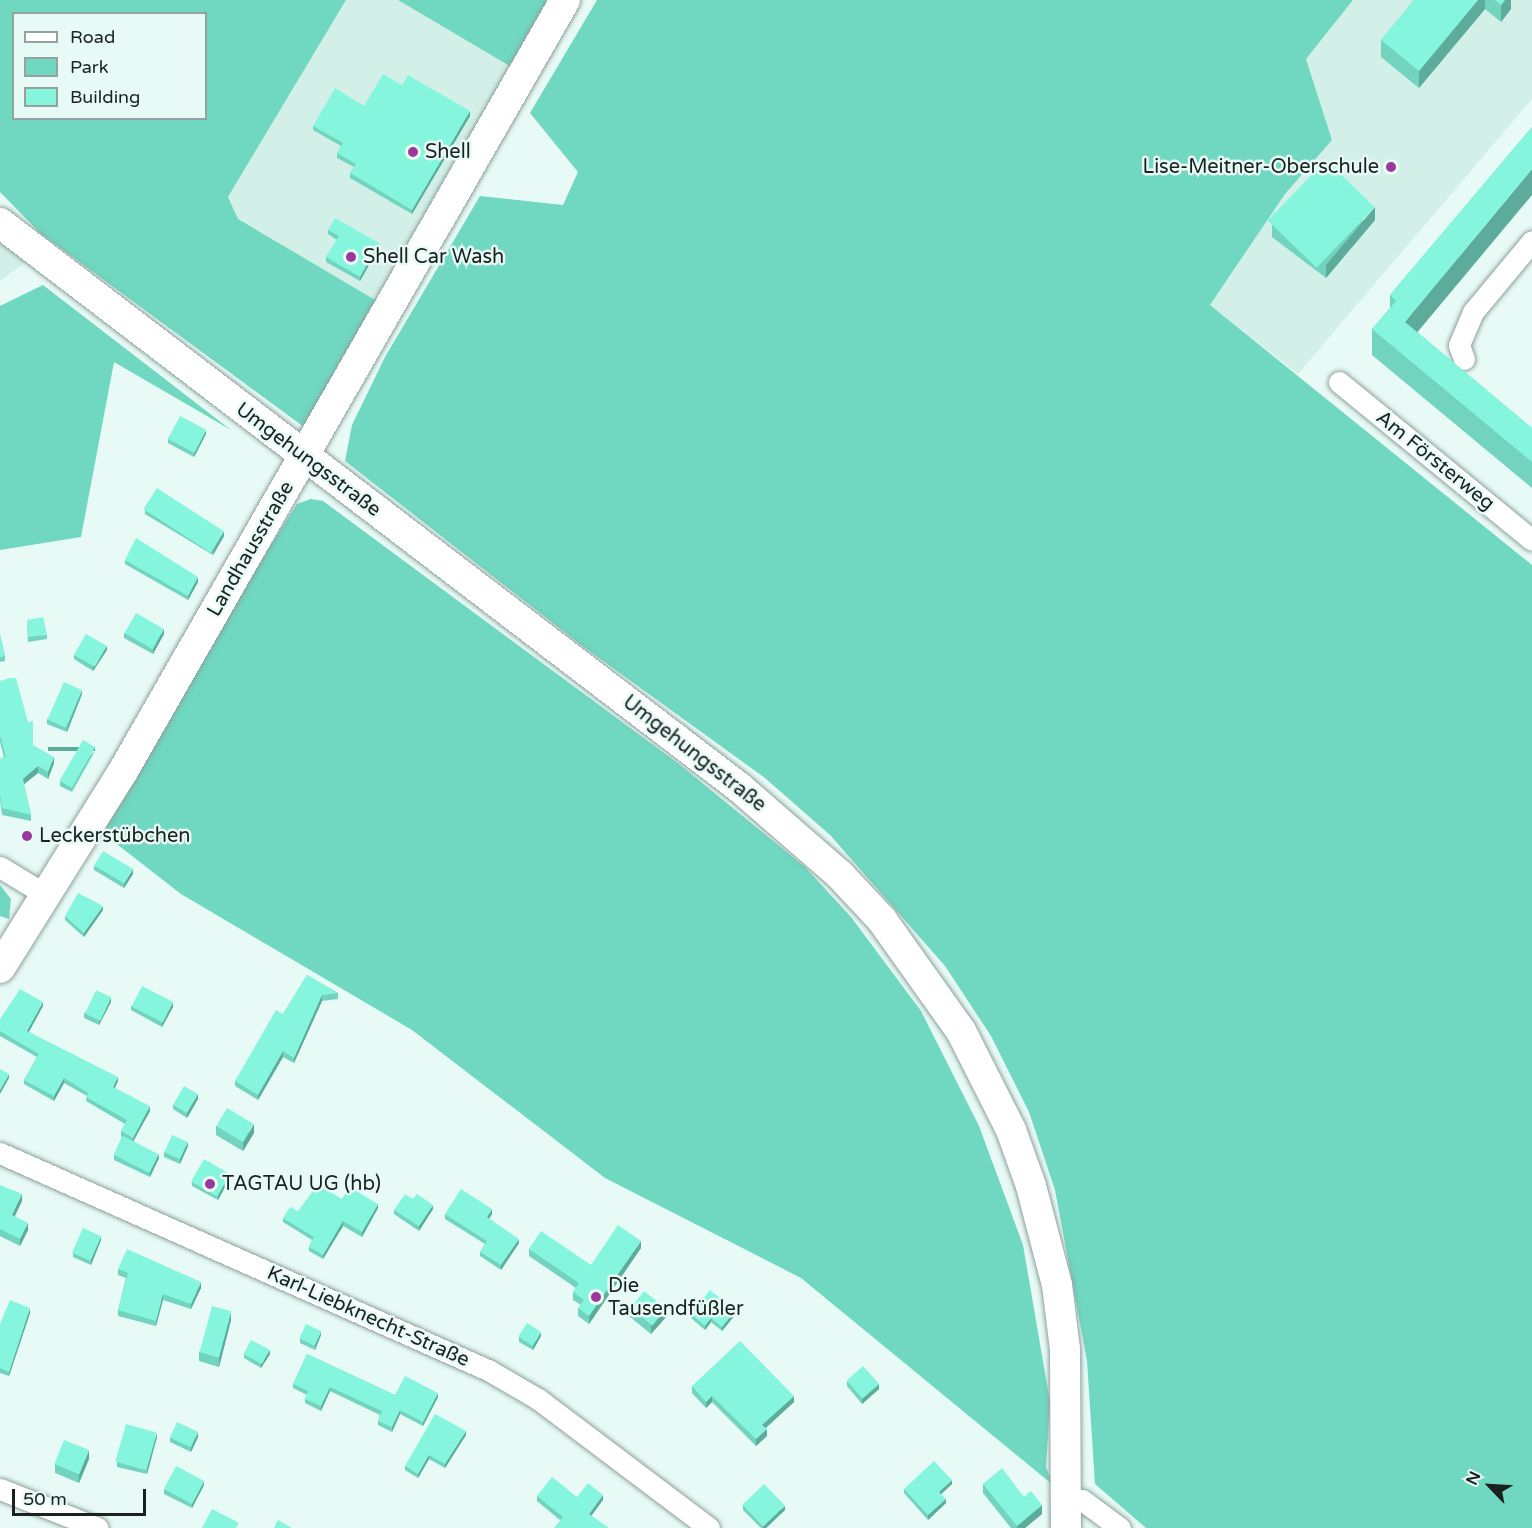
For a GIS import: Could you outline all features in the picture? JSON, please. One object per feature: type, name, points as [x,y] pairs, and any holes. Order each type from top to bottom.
[{"type":"main road","name":"Landhausstraße","points":[[0,968],[46,895],[304,456],[565,0]]},
{"type":"main road","name":"Umgehungsstraße","points":[[0,223],[740,788],[840,875],[914,961],[990,1083],[1011,1130],[1046,1235],[1065,1349],[1067,1514]]},
{"type":"street","points":[[1464,359],[1459,345],[1473,312],[1532,241]]},
{"type":"street","name":"Am Försterweg","points":[[1339,382],[1532,540]]},
{"type":"street","points":[[0,867],[46,895]]},
{"type":"street","name":"Karl-Liebknecht-Straße","points":[[0,1153],[490,1371],[538,1399],[710,1528]]},
{"type":"street","points":[[0,1489],[98,1528]]},
{"type":"street","points":[[1067,1514],[1083,1500],[1120,1528]]},
{"type":"shaded area","points":[[346,0],[398,0],[513,68],[377,301],[238,219],[228,197]]},
{"type":"shaded area","name":"Lise-Meitner-Oberschule","points":[[1353,0],[1532,0],[1532,99],[1298,374],[1210,305],[1285,194],[1332,140],[1306,59]]},
{"type":"shaded area","points":[[0,232],[28,260],[0,281]]},
{"type":"green space","points":[[0,0],[346,0],[228,197],[238,219],[377,301],[304,427],[40,233],[0,192]]},
{"type":"green space","points":[[398,0],[551,0],[513,68]]},
{"type":"green space","points":[[597,0],[1353,0],[1306,59],[1332,140],[1285,194],[1210,305],[1532,565],[1532,1528],[1146,1528],[1095,1484],[1087,1361],[1055,1190],[1029,1112],[991,1036],[945,966],[830,835],[765,778],[581,645],[345,461],[352,425],[385,357],[480,196],[563,205],[578,172],[530,113]]},
{"type":"green space","points":[[43,285],[231,430],[114,362],[81,537],[0,550],[0,306]]},
{"type":"green space","points":[[311,499],[323,501],[679,764],[805,867],[851,917],[921,1011],[979,1126],[1023,1245],[1050,1402],[1046,1467],[1053,1485],[801,1278],[605,1178],[412,1030],[181,894],[100,831],[207,645],[297,504]]},
{"type":"green space","points":[[0,885],[11,899],[9,919],[0,916]]},
{"type":"building","points":[[1414,0],[1478,0],[1419,71],[1381,40]]},
{"type":"building","points":[[1495,0],[1505,0],[1501,5]]},
{"type":"building","points":[[383,74],[402,85],[408,75],[470,111],[412,210],[350,173],[356,164],[337,153],[343,143],[313,126],[335,88],[364,106]]},
{"type":"building","points":[[1532,127],[1532,169],[1405,322],[1532,428],[1532,462],[1372,329],[1396,301],[1390,295]]},
{"type":"building","points":[[1326,160],[1375,207],[1317,268],[1268,220]]},
{"type":"building","name":"Shell Car Wash","points":[[335,218],[379,243],[360,277],[326,257],[339,236],[328,230]]},
{"type":"building","points":[[180,416],[206,430],[194,453],[168,439]]},
{"type":"building","points":[[157,488],[224,532],[210,553],[143,509]]},
{"type":"building","points":[[136,538],[198,577],[188,596],[125,560]]},
{"type":"building","points":[[136,613],[164,629],[152,649],[125,633]]},
{"type":"building","points":[[43,617],[47,635],[28,637],[27,620]]},
{"type":"building","points":[[86,634],[107,646],[95,667],[74,655]]},
{"type":"building","points":[[0,635],[5,656],[0,657]]},
{"type":"building","points":[[16,678],[28,722],[33,721],[33,745],[54,757],[48,772],[38,766],[23,779],[31,815],[2,808],[0,759],[6,757],[0,736],[0,681]]},
{"type":"building","points":[[64,682],[82,690],[66,728],[47,719]]},
{"type":"building","points":[[83,740],[95,747],[72,788],[60,781]]},
{"type":"building","points":[[103,851],[133,869],[124,884],[94,866]]},
{"type":"building","points":[[78,893],[103,906],[84,933],[65,916]]},
{"type":"building","points":[[307,975],[338,993],[322,995],[294,1058],[283,1051],[258,1095],[235,1081],[276,1010],[283,1014]]},
{"type":"building","points":[[142,986],[173,1002],[163,1022],[132,1006]]},
{"type":"building","points":[[20,989],[43,1002],[27,1031],[118,1077],[113,1087],[150,1106],[133,1138],[121,1131],[127,1120],[86,1097],[88,1093],[64,1078],[54,1096],[24,1080],[39,1054],[0,1031],[0,1019]]},
{"type":"building","points":[[96,990],[111,997],[100,1021],[85,1014]]},
{"type":"building","points":[[0,1069],[9,1074],[0,1090]]},
{"type":"building","points":[[184,1086],[198,1094],[187,1113],[173,1105]]},
{"type":"building","points":[[227,1108],[254,1124],[243,1142],[216,1126]]},
{"type":"building","points":[[172,1135],[188,1142],[180,1159],[164,1152]]},
{"type":"building","points":[[123,1136],[159,1154],[149,1173],[113,1155]]},
{"type":"building","points":[[204,1159],[230,1174],[217,1197],[191,1182]]},
{"type":"building","points":[[318,1184],[342,1199],[349,1187],[378,1204],[362,1232],[343,1221],[323,1255],[309,1247],[314,1237],[283,1218],[290,1207],[298,1211]]},
{"type":"building","points":[[0,1185],[22,1194],[12,1215],[28,1223],[20,1239],[0,1229]]},
{"type":"building","points":[[461,1189],[492,1209],[487,1217],[519,1239],[501,1265],[480,1252],[487,1241],[445,1214]]},
{"type":"building","points":[[405,1194],[413,1199],[417,1194],[433,1205],[419,1226],[394,1210]]},
{"type":"building","points":[[618,1225],[641,1241],[589,1316],[578,1308],[584,1300],[573,1292],[579,1283],[529,1249],[541,1231],[591,1265]]},
{"type":"building","points":[[83,1228],[101,1236],[90,1261],[72,1253]]},
{"type":"building","points":[[127,1249],[201,1282],[191,1304],[163,1294],[156,1321],[118,1310],[128,1273],[118,1269]]},
{"type":"building","points":[[710,1290],[735,1311],[722,1327],[711,1318],[705,1326],[691,1314]]},
{"type":"building","points":[[644,1291],[666,1308],[653,1326],[630,1308]]},
{"type":"building","points":[[10,1300],[30,1308],[9,1372],[0,1368],[0,1324]]},
{"type":"building","points":[[212,1306],[231,1311],[219,1358],[200,1352]]},
{"type":"building","points":[[527,1323],[541,1332],[533,1346],[518,1336]]},
{"type":"building","points":[[306,1324],[321,1331],[315,1346],[299,1339]]},
{"type":"building","points":[[251,1340],[270,1350],[262,1364],[243,1354]]},
{"type":"building","points":[[740,1341],[794,1396],[762,1425],[767,1429],[756,1439],[712,1396],[706,1402],[692,1386]]},
{"type":"building","points":[[307,1354],[395,1395],[405,1376],[438,1393],[423,1422],[400,1410],[392,1427],[378,1421],[382,1411],[330,1387],[321,1406],[305,1399],[308,1391],[293,1384]]},
{"type":"building","points":[[863,1366],[879,1384],[863,1399],[847,1381]]},
{"type":"building","points":[[435,1414],[466,1431],[445,1464],[429,1455],[418,1474],[405,1466]]},
{"type":"building","points":[[177,1422],[198,1432],[191,1447],[170,1437]]},
{"type":"building","points":[[126,1424],[157,1433],[146,1470],[115,1461]]},
{"type":"building","points":[[64,1440],[89,1450],[79,1474],[54,1464]]},
{"type":"building","points":[[934,1461],[952,1480],[939,1492],[946,1499],[928,1515],[904,1489]]},
{"type":"building","points":[[176,1466],[204,1481],[192,1504],[164,1489]]},
{"type":"building","points":[[1002,1468],[1024,1497],[1031,1491],[1042,1505],[1017,1526],[983,1484]]},
{"type":"building","points":[[552,1477],[577,1497],[588,1483],[603,1495],[589,1514],[609,1528],[554,1528],[563,1517],[537,1496]]},
{"type":"building","points":[[764,1484],[785,1506],[763,1526],[742,1505]]},
{"type":"building","points":[[212,1509],[239,1523],[236,1528],[202,1528]]},
{"type":"building","points":[[278,1520],[292,1528],[274,1528]]},
{"type":"place","name":"Shell","points":[[413,152]]},
{"type":"place","name":"Lise-Meitner-Oberschule","points":[[1391,167]]},
{"type":"place","name":"Shell Car Wash","points":[[351,257]]},
{"type":"place","name":"Leckerstübchen","points":[[27,836]]},
{"type":"place","name":"TAGTAU UG (hb)","points":[[210,1184]]},
{"type":"place","name":"Die Tausendfüßler","points":[[596,1297]]}]
